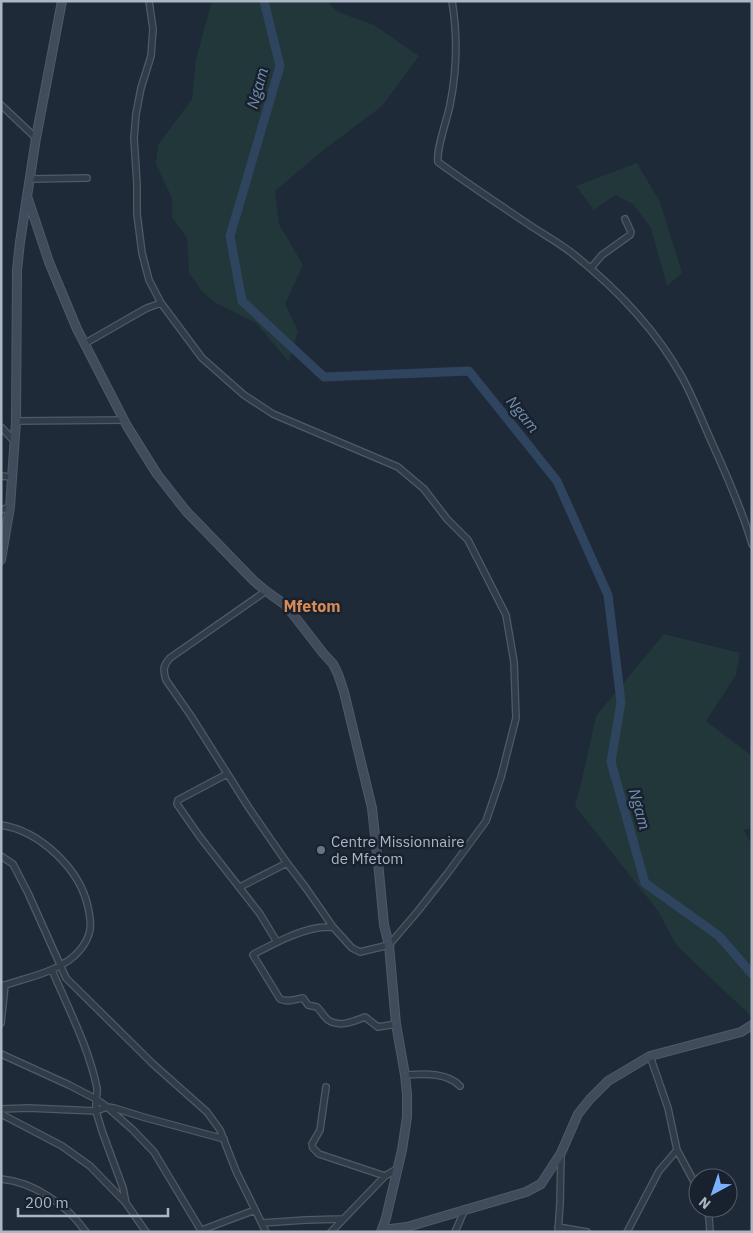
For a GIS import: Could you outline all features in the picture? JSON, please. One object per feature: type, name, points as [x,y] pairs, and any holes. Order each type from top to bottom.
[{"type":"street","points":[[1,560],[10,507],[15,442],[17,270],[20,242],[36,138],[62,1]]},
{"type":"street","points":[[148,1],[153,29],[151,56],[141,88],[134,138],[137,214],[142,253],[149,280],[161,303],[202,358],[244,394],[273,414],[398,467],[424,489],[446,519],[468,540],[506,616],[514,662],[516,718],[501,777],[486,821],[442,882],[389,945],[360,952],[352,948],[333,927],[249,808],[166,680],[164,667],[170,658],[266,591]]},
{"type":"street","points":[[452,1],[456,27],[456,70],[446,122],[437,155],[438,162],[533,227],[557,241],[591,268],[619,294],[652,332],[669,355],[682,378],[729,480],[752,544]]},
{"type":"street","points":[[1,105],[36,138]]},
{"type":"street","points":[[30,179],[87,178]]},
{"type":"street","points":[[27,196],[49,262],[84,344],[124,420],[157,474],[186,512],[266,591],[284,604],[322,653],[333,664],[338,674],[372,808],[384,926],[389,945],[396,1024],[407,1094],[407,1117],[402,1150],[386,1218],[381,1231],[407,1227],[526,1192],[541,1184],[561,1153],[578,1114],[608,1081],[650,1056],[741,1032],[752,1025]]},
{"type":"street","points":[[591,268],[602,256],[630,235],[631,232],[625,219]]},
{"type":"street","points":[[84,344],[147,308],[161,303]]},
{"type":"street","points":[[16,421],[124,420]]},
{"type":"street","points":[[1,427],[15,442]]},
{"type":"street","points":[[1,476],[12,477]]},
{"type":"street","points":[[1,510],[10,507]]},
{"type":"street","points":[[227,774],[178,800],[177,804],[264,920],[277,942]]},
{"type":"street","points":[[1,1023],[3,985],[60,966],[79,951],[90,935],[91,919],[87,900],[80,884],[61,858],[44,844],[14,828],[2,824]]},
{"type":"street","points":[[1,856],[13,864],[66,978],[153,1064],[207,1112],[220,1130],[236,1171],[266,1232]]},
{"type":"street","points":[[240,888],[287,863]]},
{"type":"street","points":[[333,927],[317,928],[277,942],[254,954],[254,956],[280,998],[288,1001],[303,998],[308,1005],[317,1007],[327,1019],[336,1023],[352,1022],[366,1017],[378,1027],[396,1024]]},
{"type":"street","points":[[52,970],[88,1056],[96,1082],[96,1111],[126,1203]]},
{"type":"street","points":[[1,1054],[96,1098],[134,1130],[154,1152],[202,1231],[255,1210]]},
{"type":"street","points":[[650,1056],[668,1108],[677,1150],[688,1170]]},
{"type":"street","points":[[405,1075],[428,1075],[448,1078],[460,1086]]},
{"type":"street","points":[[326,1087],[320,1130],[312,1144],[313,1148],[319,1154],[385,1176]]},
{"type":"street","points":[[1,1109],[28,1108],[96,1111],[107,1107],[224,1139]]},
{"type":"street","points":[[1,1114],[62,1146],[90,1166],[126,1203],[146,1232]]},
{"type":"street","points":[[628,1232],[659,1172],[677,1150]]},
{"type":"street","points":[[561,1153],[558,1230],[587,1232]]},
{"type":"street","points":[[331,1232],[385,1176],[397,1169]]},
{"type":"street","points":[[1,1179],[21,1183],[37,1190],[64,1207],[86,1232]]},
{"type":"street","points":[[455,1232],[465,1209]]},
{"type":"street","points":[[709,1218],[710,1232]]},
{"type":"street","points":[[262,1222],[342,1219]]},
{"type":"green space","points":[[212,1],[327,1],[338,12],[374,25],[419,56],[382,106],[321,152],[275,191],[279,224],[303,265],[285,304],[298,331],[289,362],[256,323],[214,302],[201,290],[189,273],[187,238],[172,218],[172,198],[156,164],[158,145],[192,99],[196,59]]},
{"type":"green space","points":[[637,163],[660,202],[682,273],[667,286],[651,228],[633,204],[615,195],[594,210],[576,186]]},
{"type":"green space","points":[[664,634],[740,653],[736,675],[706,721],[752,756],[752,828],[744,830],[752,845],[752,1017],[677,946],[658,911],[575,806],[596,716]]},
{"type":"waterway","name":"Ngam","points":[[264,1],[280,66],[230,236],[242,301],[324,377],[469,371],[557,481],[608,595],[621,702],[611,762],[645,883],[719,936],[752,974]]},
{"type":"place","name":"Centre Missionnaire de Mfetom","points":[[321,850]]},
{"type":"district","name":"Mfetom","points":[[312,606]]}]
